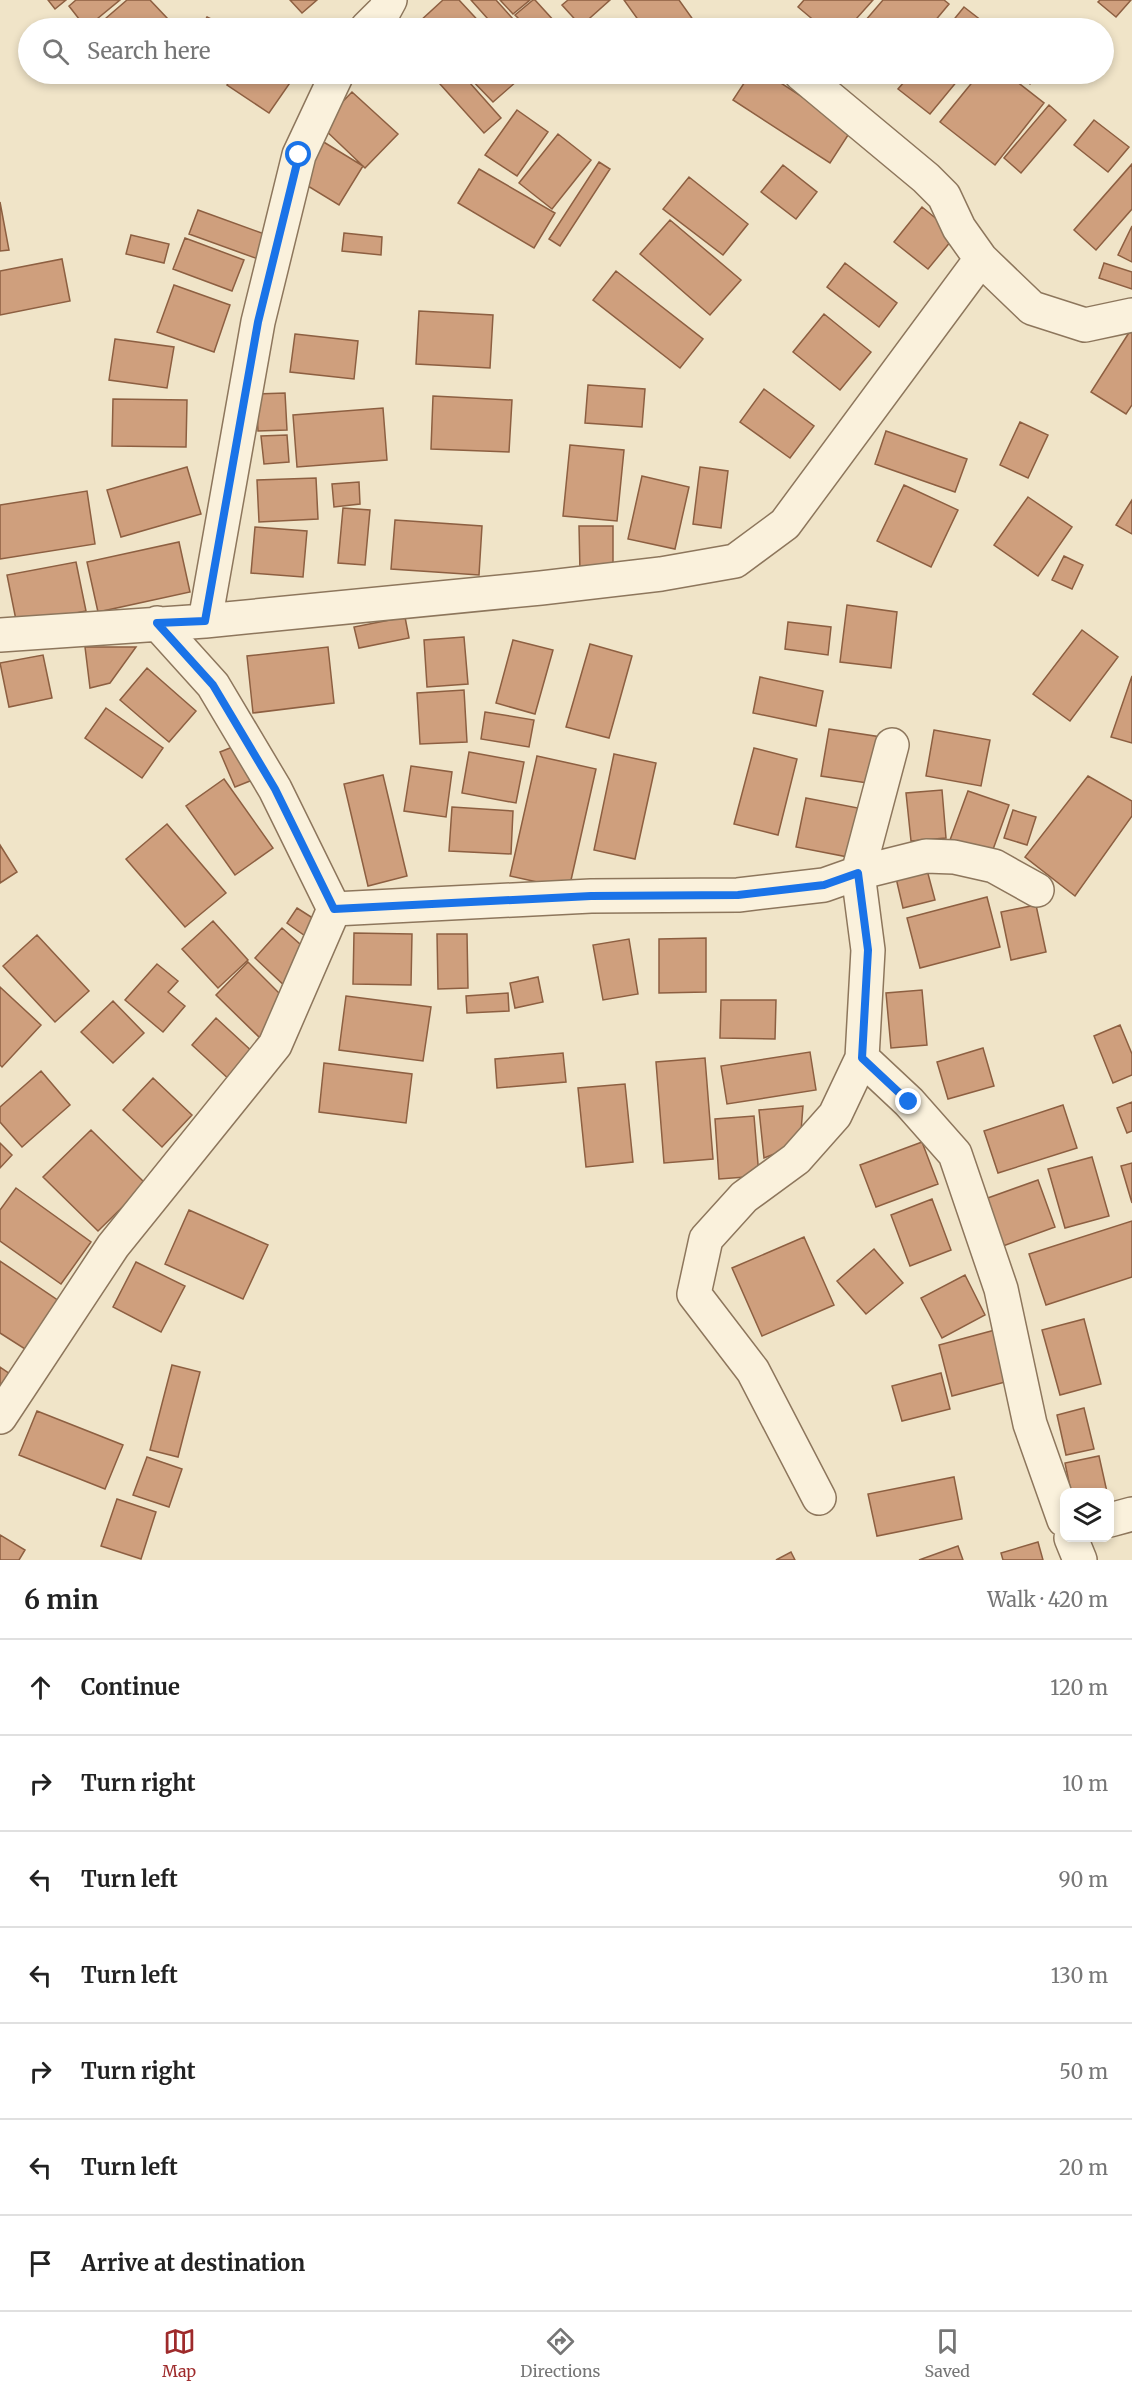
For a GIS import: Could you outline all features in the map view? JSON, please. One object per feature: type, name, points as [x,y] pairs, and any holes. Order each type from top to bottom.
[{"type":"street","points":[[377,18],[390,0]]},
{"type":"street","points":[[205,621],[258,322],[299,155],[332,84]]},
{"type":"street","points":[[813,84],[944,196],[959,228],[981,259],[1032,308],[1085,325],[1132,315]]},
{"type":"street","points":[[0,635],[205,621],[661,574],[735,561],[785,524],[981,259]]},
{"type":"street","points":[[0,1417],[113,1246],[275,1046],[334,909],[275,789],[213,685],[157,623]]},
{"type":"street","points":[[819,1498],[753,1371],[694,1294],[706,1239],[744,1197],[796,1158],[836,1114],[862,1058],[868,950],[858,873],[892,746]]},
{"type":"street","points":[[334,909],[591,896],[738,895],[824,885],[858,873],[926,856],[954,857],[994,866],[1037,890]]},
{"type":"street","points":[[862,1058],[909,1102],[955,1155],[1001,1289],[1030,1424],[1060,1506]]},
{"type":"street","points":[[1114,1519],[1132,1514]]},
{"type":"street","points":[[1073,1542],[1080,1560]]},
{"type":"building","points":[[48,0],[66,0],[55,9]]},
{"type":"building","points":[[76,0],[120,0],[98,18],[78,18],[69,6]]},
{"type":"building","points":[[127,0],[150,0],[167,18],[106,18]]},
{"type":"building","points":[[290,0],[317,0],[302,13]]},
{"type":"building","points":[[443,0],[459,0],[476,18],[423,18]]},
{"type":"building","points":[[471,0],[496,0],[512,18],[487,18]]},
{"type":"building","points":[[500,0],[530,0],[513,14]]},
{"type":"building","points":[[535,0],[551,18],[518,18],[515,15]]},
{"type":"building","points":[[568,0],[610,0],[590,18],[574,18],[562,5]]},
{"type":"building","points":[[624,0],[679,0],[692,18],[637,18]]},
{"type":"building","points":[[804,0],[873,0],[857,18],[811,18],[798,7]]},
{"type":"building","points":[[883,0],[944,0],[949,4],[937,18],[868,18]]},
{"type":"building","points":[[1100,0],[1131,0],[1116,17],[1098,2]]},
{"type":"building","points":[[964,7],[978,18],[955,18]]},
{"type":"building","points":[[228,84],[289,84],[269,113]]},
{"type":"building","points":[[440,84],[471,84],[501,118],[484,133]]},
{"type":"building","points":[[476,84],[514,84],[493,102]]},
{"type":"building","points":[[743,84],[782,84],[852,129],[830,163],[733,100]]},
{"type":"building","points":[[902,84],[955,84],[930,114],[898,89]]},
{"type":"building","points":[[971,84],[1020,84],[1044,103],[995,165],[940,122]]},
{"type":"building","points":[[352,92],[398,134],[365,168],[320,125]]},
{"type":"building","points":[[1049,105],[1066,120],[1021,173],[1004,158]]},
{"type":"building","points":[[517,110],[548,132],[517,176],[485,155]]},
{"type":"building","points":[[1094,120],[1129,147],[1108,172],[1074,145]]},
{"type":"building","points":[[558,134],[591,160],[552,209],[519,183]]},
{"type":"building","points":[[322,141],[363,166],[339,205],[298,180]]},
{"type":"building","points":[[599,162],[610,169],[560,246],[549,239]]},
{"type":"building","points":[[1132,164],[1132,209],[1096,250],[1074,230]]},
{"type":"building","points":[[783,165],[817,192],[796,219],[761,192]]},
{"type":"building","points":[[479,169],[555,213],[534,248],[458,203]]},
{"type":"building","points":[[689,177],[748,224],[723,255],[663,209]]},
{"type":"building","points":[[0,202],[9,250],[0,251]]},
{"type":"building","points":[[922,207],[956,235],[928,269],[894,242]]},
{"type":"building","points":[[198,210],[267,235],[258,259],[189,234]]},
{"type":"building","points":[[670,220],[741,280],[710,315],[640,254]]},
{"type":"building","points":[[1132,226],[1132,262],[1118,255]]},
{"type":"building","points":[[344,233],[382,237],[381,255],[342,251]]},
{"type":"building","points":[[131,235],[169,244],[164,263],[126,254]]},
{"type":"building","points":[[185,238],[244,260],[232,291],[173,269]]},
{"type":"building","points":[[62,259],[70,301],[0,315],[0,271]]},
{"type":"building","points":[[845,263],[897,303],[879,327],[827,287]]},
{"type":"building","points":[[1104,263],[1132,272],[1132,289],[1099,278]]},
{"type":"building","points":[[616,271],[703,339],[680,368],[593,300]]},
{"type":"building","points":[[174,285],[230,305],[214,352],[157,332]]},
{"type":"building","points":[[419,311],[493,315],[490,368],[416,364]]},
{"type":"building","points":[[824,314],[871,352],[840,390],[793,352]]},
{"type":"building","points":[[1132,328],[1132,405],[1126,414],[1091,392]]},
{"type":"building","points":[[295,334],[358,341],[354,379],[290,372]]},
{"type":"building","points":[[115,339],[174,347],[167,388],[109,380]]},
{"type":"building","points":[[588,385],[645,389],[642,427],[585,423]]},
{"type":"building","points":[[764,389],[814,426],[790,458],[740,422]]},
{"type":"building","points":[[285,393],[287,430],[258,431],[256,394]]},
{"type":"building","points":[[433,396],[512,400],[509,452],[431,449]]},
{"type":"building","points":[[113,399],[187,400],[186,447],[112,446]]},
{"type":"building","points":[[383,408],[387,460],[297,467],[293,415]]},
{"type":"building","points":[[1020,422],[1048,435],[1028,478],[1000,465]]},
{"type":"building","points":[[886,431],[967,459],[955,492],[875,464]]},
{"type":"building","points":[[287,435],[289,462],[264,464],[261,436]]},
{"type":"building","points":[[570,445],[624,450],[617,521],[563,516]]},
{"type":"building","points":[[187,467],[201,514],[121,537],[107,490]]},
{"type":"building","points":[[700,467],[728,471],[721,528],[693,524]]},
{"type":"building","points":[[642,476],[689,487],[675,549],[628,539]]},
{"type":"building","points":[[316,478],[318,519],[259,522],[257,480]]},
{"type":"building","points":[[359,482],[360,504],[334,507],[332,484]]},
{"type":"building","points":[[904,485],[958,510],[931,567],[877,541]]},
{"type":"building","points":[[87,491],[95,544],[0,559],[0,505]]},
{"type":"building","points":[[1028,497],[1072,527],[1038,576],[994,545]]},
{"type":"building","points":[[1132,500],[1132,534],[1116,525]]},
{"type":"building","points":[[343,508],[370,510],[365,565],[338,563]]},
{"type":"building","points":[[395,520],[482,526],[479,575],[391,569]]},
{"type":"building","points":[[579,526],[613,526],[613,571],[580,572]]},
{"type":"building","points":[[255,527],[307,531],[303,577],[251,573]]},
{"type":"building","points":[[179,542],[190,592],[98,612],[87,562]]},
{"type":"building","points":[[1064,556],[1083,565],[1072,589],[1052,580]]},
{"type":"building","points":[[76,562],[86,611],[17,625],[7,575]]},
{"type":"building","points":[[847,605],[897,612],[891,668],[840,662]]},
{"type":"building","points":[[405,617],[409,638],[359,648],[354,627]]},
{"type":"building","points":[[788,622],[831,627],[828,655],[785,649]]},
{"type":"building","points":[[1082,630],[1118,657],[1070,721],[1033,694]]},
{"type":"building","points":[[464,637],[468,684],[427,687],[424,640]]},
{"type":"building","points":[[513,640],[553,650],[535,714],[496,703]]},
{"type":"building","points":[[590,644],[632,656],[609,738],[566,727]]},
{"type":"building","points":[[85,647],[136,647],[110,683],[90,688]]},
{"type":"building","points":[[328,647],[334,703],[253,713],[247,656]]},
{"type":"building","points":[[43,655],[52,698],[9,707],[0,663]]},
{"type":"building","points":[[147,668],[196,711],[169,742],[120,700]]},
{"type":"building","points":[[1132,676],[1132,743],[1111,737]]},
{"type":"building","points":[[760,677],[823,691],[816,726],[753,713]]},
{"type":"building","points":[[464,690],[467,742],[420,744],[417,693]]},
{"type":"building","points":[[106,708],[163,748],[142,778],[85,738]]},
{"type":"building","points":[[485,712],[534,720],[529,747],[481,739]]},
{"type":"building","points":[[829,729],[881,737],[874,784],[821,776]]},
{"type":"building","points":[[934,730],[990,740],[981,786],[926,776]]},
{"type":"building","points":[[240,744],[255,779],[235,787],[220,752]]},
{"type":"building","points":[[754,748],[797,759],[778,835],[734,824]]},
{"type":"building","points":[[469,752],[524,762],[516,803],[462,793]]},
{"type":"building","points":[[614,754],[656,763],[635,859],[594,850]]},
{"type":"building","points":[[537,756],[596,769],[569,889],[510,876]]},
{"type":"building","points":[[411,766],[452,772],[446,817],[404,811]]},
{"type":"building","points":[[383,775],[407,876],[368,886],[344,784]]},
{"type":"building","points":[[1088,776],[1132,801],[1132,816],[1075,896],[1025,857]]},
{"type":"building","points":[[224,779],[273,848],[235,875],[186,806]]},
{"type":"building","points":[[942,790],[946,838],[911,841],[906,793]]},
{"type":"building","points":[[968,791],[1009,805],[991,855],[950,840]]},
{"type":"building","points":[[806,798],[858,808],[848,857],[796,847]]},
{"type":"building","points":[[452,807],[513,811],[511,854],[449,851]]},
{"type":"building","points":[[1013,810],[1036,817],[1027,845],[1004,838]]},
{"type":"building","points":[[167,824],[226,893],[185,927],[126,859]]},
{"type":"building","points":[[0,845],[17,872],[0,883]]},
{"type":"building","points":[[927,870],[935,900],[903,908],[896,878]]},
{"type":"building","points":[[987,897],[1000,947],[920,968],[907,918]]},
{"type":"building","points":[[1036,905],[1046,952],[1011,960],[1001,912]]},
{"type":"building","points":[[297,908],[319,922],[308,938],[287,923]]},
{"type":"building","points":[[213,921],[248,960],[218,988],[182,949]]},
{"type":"building","points":[[282,928],[310,953],[287,988],[255,958]]},
{"type":"building","points":[[354,933],[412,934],[411,985],[353,984]]},
{"type":"building","points":[[437,934],[467,934],[468,988],[438,989]]},
{"type":"building","points":[[37,935],[89,991],[55,1022],[3,966]]},
{"type":"building","points":[[706,938],[706,992],[659,993],[659,939]]},
{"type":"building","points":[[629,939],[638,994],[603,1000],[593,945]]},
{"type":"building","points":[[248,962],[290,1004],[262,1040],[216,995]]},
{"type":"building","points":[[157,964],[178,981],[168,992],[185,1006],[163,1032],[125,1000]]},
{"type":"building","points":[[538,977],[543,1002],[515,1008],[510,983]]},
{"type":"building","points":[[0,987],[41,1025],[2,1067],[0,1065]]},
{"type":"building","points":[[922,990],[927,1045],[891,1048],[886,993]]},
{"type":"building","points":[[508,993],[509,1011],[467,1013],[466,996]]},
{"type":"building","points":[[346,996],[431,1007],[423,1061],[339,1050]]},
{"type":"building","points":[[721,1000],[776,1000],[775,1039],[720,1038]]},
{"type":"building","points":[[113,1001],[144,1033],[113,1063],[81,1032]]},
{"type":"building","points":[[216,1018],[257,1056],[232,1082],[192,1045]]},
{"type":"building","points":[[1120,1025],[1132,1054],[1132,1075],[1113,1083],[1094,1036]]},
{"type":"building","points":[[983,1048],[994,1086],[948,1099],[937,1062]]},
{"type":"building","points":[[810,1052],[816,1090],[727,1104],[721,1066]]},
{"type":"building","points":[[563,1053],[566,1082],[497,1088],[495,1059]]},
{"type":"building","points":[[705,1058],[713,1159],[664,1163],[656,1062]]},
{"type":"building","points":[[324,1063],[412,1074],[406,1123],[319,1112]]},
{"type":"building","points":[[41,1071],[70,1105],[22,1147],[0,1122],[0,1107]]},
{"type":"building","points":[[153,1078],[192,1115],[162,1147],[123,1110]]},
{"type":"building","points":[[625,1084],[633,1162],[586,1167],[578,1088]]},
{"type":"building","points":[[1132,1102],[1132,1131],[1127,1133],[1117,1108]]},
{"type":"building","points":[[1063,1105],[1077,1148],[998,1173],[984,1131]]},
{"type":"building","points":[[803,1106],[800,1144],[764,1158],[759,1110]]},
{"type":"building","points":[[754,1116],[759,1176],[719,1179],[715,1119]]},
{"type":"building","points":[[91,1130],[146,1184],[98,1231],[43,1177]]},
{"type":"building","points":[[922,1142],[938,1184],[876,1207],[860,1165]]},
{"type":"building","points":[[0,1143],[12,1155],[0,1168]]},
{"type":"building","points":[[1092,1157],[1109,1216],[1065,1228],[1048,1169]]},
{"type":"building","points":[[1132,1163],[1132,1203],[1121,1166]]},
{"type":"building","points":[[1038,1180],[1055,1227],[1003,1246],[985,1199]]},
{"type":"building","points":[[16,1188],[91,1242],[61,1284],[0,1241],[0,1210]]},
{"type":"building","points":[[932,1199],[951,1250],[910,1266],[891,1215]]},
{"type":"building","points":[[189,1210],[268,1245],[243,1299],[165,1264]]},
{"type":"building","points":[[1132,1221],[1132,1277],[1046,1305],[1029,1254]]},
{"type":"building","points":[[804,1237],[834,1305],[762,1336],[732,1268]]},
{"type":"building","points":[[874,1249],[903,1283],[866,1314],[837,1281]]},
{"type":"building","points":[[0,1261],[59,1301],[25,1349],[0,1333]]},
{"type":"building","points":[[136,1262],[185,1286],[161,1332],[113,1307]]},
{"type":"building","points":[[965,1275],[985,1315],[942,1338],[921,1298]]},
{"type":"building","points":[[1084,1319],[1101,1384],[1060,1395],[1042,1330]]},
{"type":"building","points":[[995,1330],[1009,1381],[952,1396],[939,1345]]},
{"type":"building","points":[[172,1365],[200,1372],[178,1457],[150,1450]]},
{"type":"building","points":[[0,1367],[10,1374],[0,1388]]},
{"type":"building","points":[[941,1373],[950,1409],[902,1421],[892,1386]]},
{"type":"building","points":[[1084,1408],[1094,1449],[1066,1455],[1057,1415]]},
{"type":"building","points":[[37,1411],[123,1445],[105,1489],[19,1455]]},
{"type":"building","points":[[1099,1456],[1106,1488],[1070,1488],[1065,1463]]},
{"type":"building","points":[[147,1457],[182,1469],[169,1507],[133,1495]]},
{"type":"building","points":[[954,1477],[962,1519],[877,1536],[868,1494]]},
{"type":"building","points":[[117,1499],[156,1512],[141,1559],[101,1546]]},
{"type":"building","points":[[0,1535],[25,1550],[19,1560],[0,1560]]},
{"type":"building","points":[[1038,1542],[1043,1560],[1003,1560],[1001,1553]]},
{"type":"building","points":[[958,1546],[963,1560],[919,1560]]},
{"type":"building","points":[[791,1552],[795,1560],[776,1560]]},
{"type":"route","points":[[299,155],[258,322],[205,621],[157,623],[213,685],[275,789],[334,909],[591,896],[738,895],[824,885],[858,873],[868,950],[862,1058],[909,1102]]}]
